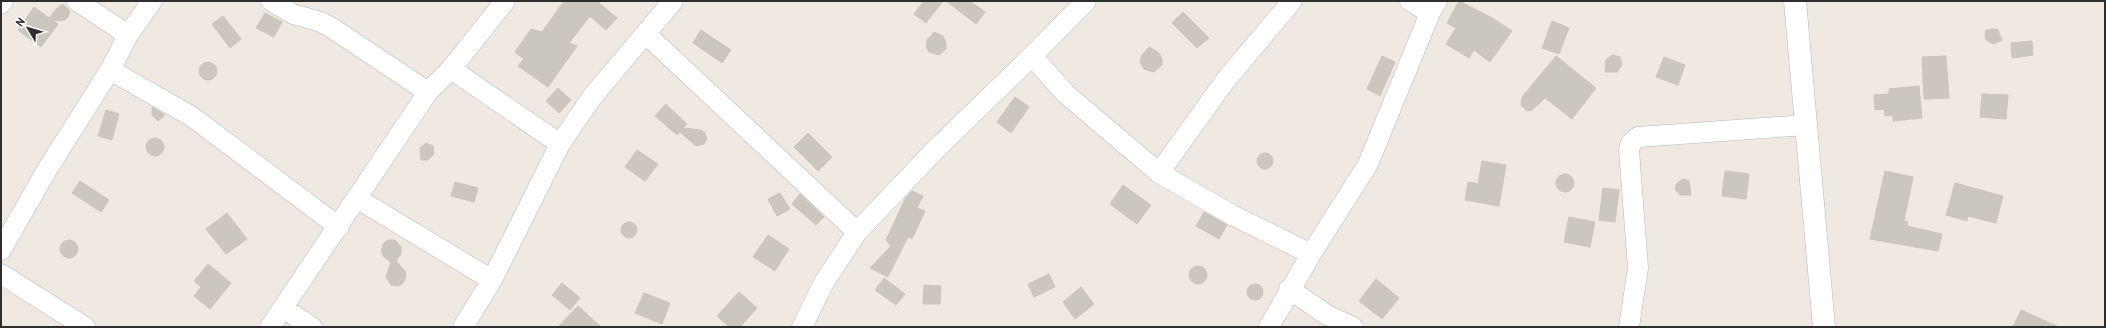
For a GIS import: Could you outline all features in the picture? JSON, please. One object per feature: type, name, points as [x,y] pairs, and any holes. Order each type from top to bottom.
[{"type":"street","points":[[77,1],[128,34]]},
{"type":"street","points":[[1,250],[48,168],[110,70],[128,34],[152,1]]},
{"type":"street","points":[[271,1],[293,14],[321,22],[332,28],[428,92]]},
{"type":"street","points":[[270,327],[339,227],[428,92],[451,69],[505,1]]},
{"type":"street","points":[[463,327],[492,280],[560,144],[592,97],[673,1]]},
{"type":"street","points":[[802,327],[823,284],[857,232],[936,148],[1032,56],[1086,1]]},
{"type":"street","points":[[1159,173],[1225,81],[1292,1]]},
{"type":"street","points":[[1269,327],[1289,289],[1368,164],[1433,7],[1410,1]]},
{"type":"street","points":[[1795,1],[1824,327]]},
{"type":"street","points":[[646,34],[857,232]]},
{"type":"street","points":[[1032,56],[1066,94],[1159,173],[1234,216],[1311,254]]},
{"type":"street","points":[[451,69],[560,144]]},
{"type":"street","points":[[110,70],[191,116],[339,227]]},
{"type":"street","points":[[1629,327],[1638,268],[1629,150],[1631,143],[1638,138],[1806,125]]},
{"type":"street","points":[[358,198],[492,280]]},
{"type":"street","points":[[1,274],[79,325]]},
{"type":"street","points":[[1289,289],[1327,315],[1353,327]]},
{"type":"street","points":[[283,308],[312,327]]},
{"type":"building","points":[[564,1],[601,1],[599,3],[617,18],[606,30],[590,16],[569,43],[577,46],[548,87],[518,66],[524,59],[515,52],[531,29],[542,32]]},
{"type":"building","points":[[924,1],[943,1],[926,23],[914,14]]},
{"type":"building","points":[[946,1],[970,1],[985,12],[976,24]]},
{"type":"building","points":[[1459,1],[1494,19],[1512,31],[1490,62],[1474,50],[1469,58],[1446,44],[1456,28],[1447,23]]},
{"type":"building","points":[[63,4],[70,11],[68,17],[65,20],[53,21],[58,24],[41,47],[18,30],[34,7],[49,18],[57,8]]},
{"type":"building","points":[[1183,12],[1209,38],[1197,48],[1172,23]]},
{"type":"building","points":[[265,13],[282,22],[274,37],[256,28]]},
{"type":"building","points":[[223,16],[241,39],[230,48],[212,24]]},
{"type":"building","points":[[1552,21],[1569,28],[1559,54],[1542,48]]},
{"type":"building","points":[[701,30],[731,50],[722,63],[693,43]]},
{"type":"building","points":[[1986,30],[1998,30],[2002,40],[1993,44],[1986,40],[1985,36]]},
{"type":"building","points":[[934,32],[943,36],[946,42],[946,49],[939,55],[929,52],[926,46],[927,40]]},
{"type":"building","points":[[2032,41],[2033,55],[2012,58],[2011,43]]},
{"type":"building","points":[[1149,47],[1158,52],[1162,58],[1162,65],[1154,72],[1144,69],[1140,62],[1142,55]]},
{"type":"building","points":[[1612,55],[1620,57],[1622,65],[1617,72],[1605,72],[1606,60]]},
{"type":"building","points":[[1382,56],[1395,62],[1380,96],[1367,89]]},
{"type":"building","points":[[1556,56],[1596,88],[1572,119],[1545,98],[1532,110],[1527,111],[1521,105],[1522,97]]},
{"type":"building","points":[[1946,56],[1949,98],[1924,99],[1922,57]]},
{"type":"building","points":[[1664,57],[1685,65],[1678,85],[1656,77]]},
{"type":"building","points":[[208,62],[214,65],[217,71],[214,77],[208,80],[202,77],[199,71],[202,65]]},
{"type":"building","points":[[1919,86],[1922,118],[1893,121],[1893,115],[1885,116],[1884,109],[1875,110],[1874,95],[1889,94],[1889,89]]},
{"type":"building","points":[[558,88],[571,100],[559,113],[546,101]]},
{"type":"building","points":[[1982,94],[2008,95],[2006,119],[1980,117]]},
{"type":"building","points":[[1015,97],[1029,107],[1011,133],[997,122]]},
{"type":"building","points":[[666,104],[687,124],[683,128],[701,130],[705,133],[707,139],[704,144],[696,146],[680,132],[677,135],[655,116]]},
{"type":"building","points":[[152,107],[165,115],[158,121],[152,115]]},
{"type":"building","points":[[106,110],[119,114],[112,140],[98,136]]},
{"type":"building","points":[[808,133],[832,157],[818,171],[794,147]]},
{"type":"building","points":[[155,138],[161,141],[164,147],[161,153],[155,156],[149,153],[146,147],[149,141]]},
{"type":"building","points":[[426,143],[433,146],[434,154],[428,160],[421,160],[420,148]]},
{"type":"building","points":[[637,150],[658,164],[645,181],[625,167]]},
{"type":"building","points":[[1262,153],[1268,153],[1273,158],[1271,167],[1268,169],[1262,169],[1257,164],[1257,158]]},
{"type":"building","points":[[1482,161],[1506,165],[1499,206],[1465,200],[1468,182],[1478,184]]},
{"type":"building","points":[[1725,171],[1749,174],[1746,199],[1722,196]]},
{"type":"building","points":[[1885,171],[1913,177],[1904,221],[1908,222],[1907,226],[1942,234],[1938,251],[1870,239]]},
{"type":"building","points":[[1565,174],[1571,177],[1574,183],[1571,189],[1565,192],[1559,189],[1556,183],[1559,177]]},
{"type":"building","points":[[1683,179],[1689,181],[1691,195],[1680,195],[1675,189],[1677,183]]},
{"type":"building","points":[[80,181],[109,200],[101,212],[72,193]]},
{"type":"building","points":[[455,182],[478,188],[474,202],[451,196]]},
{"type":"building","points":[[1955,183],[2003,196],[1996,223],[1968,216],[1967,221],[1946,215]]},
{"type":"building","points":[[1123,185],[1151,205],[1137,224],[1110,204]]},
{"type":"building","points":[[1603,188],[1619,190],[1615,222],[1599,220]]},
{"type":"building","points":[[912,191],[923,196],[917,208],[925,211],[912,239],[908,237],[888,277],[870,268],[891,246],[886,240],[906,197]]},
{"type":"building","points":[[780,193],[790,209],[777,216],[768,199]]},
{"type":"building","points":[[800,194],[824,217],[816,225],[792,204]]},
{"type":"building","points":[[1204,212],[1227,225],[1219,239],[1196,226]]},
{"type":"building","points":[[227,213],[247,239],[226,254],[206,229]]},
{"type":"building","points":[[1569,217],[1595,222],[1590,247],[1564,242]]},
{"type":"building","points":[[626,222],[632,222],[637,227],[635,236],[632,238],[626,238],[621,233],[621,227]]},
{"type":"building","points":[[768,235],[789,249],[775,271],[753,257]]},
{"type":"building","points":[[69,240],[75,243],[78,249],[75,255],[69,258],[63,255],[60,249],[63,243]]},
{"type":"building","points":[[388,240],[395,240],[401,247],[401,254],[396,261],[405,271],[406,277],[403,283],[398,286],[391,285],[386,277],[391,262],[384,257],[381,251],[383,244]]},
{"type":"building","points":[[208,264],[231,283],[210,309],[194,296],[201,287],[194,281]]},
{"type":"building","points":[[1194,266],[1202,266],[1207,271],[1205,282],[1202,284],[1194,284],[1189,279],[1189,271]]},
{"type":"building","points":[[1049,274],[1055,287],[1034,297],[1028,284]]},
{"type":"building","points":[[884,278],[905,294],[896,305],[875,290]]},
{"type":"building","points":[[1376,279],[1399,298],[1382,319],[1359,301]]},
{"type":"building","points":[[562,283],[580,298],[570,310],[552,295]]},
{"type":"building","points":[[1252,284],[1258,284],[1263,289],[1261,298],[1258,300],[1252,300],[1247,295],[1247,289]]},
{"type":"building","points":[[924,285],[941,286],[940,304],[923,304]]},
{"type":"building","points":[[1081,287],[1094,304],[1075,319],[1063,302]]},
{"type":"building","points":[[739,292],[757,308],[740,327],[729,327],[717,316]]},
{"type":"building","points":[[644,293],[670,303],[662,324],[635,313]]},
{"type":"building","points":[[578,306],[601,327],[558,327]]},
{"type":"building","points":[[2021,310],[2059,327],[2013,327]]}]
